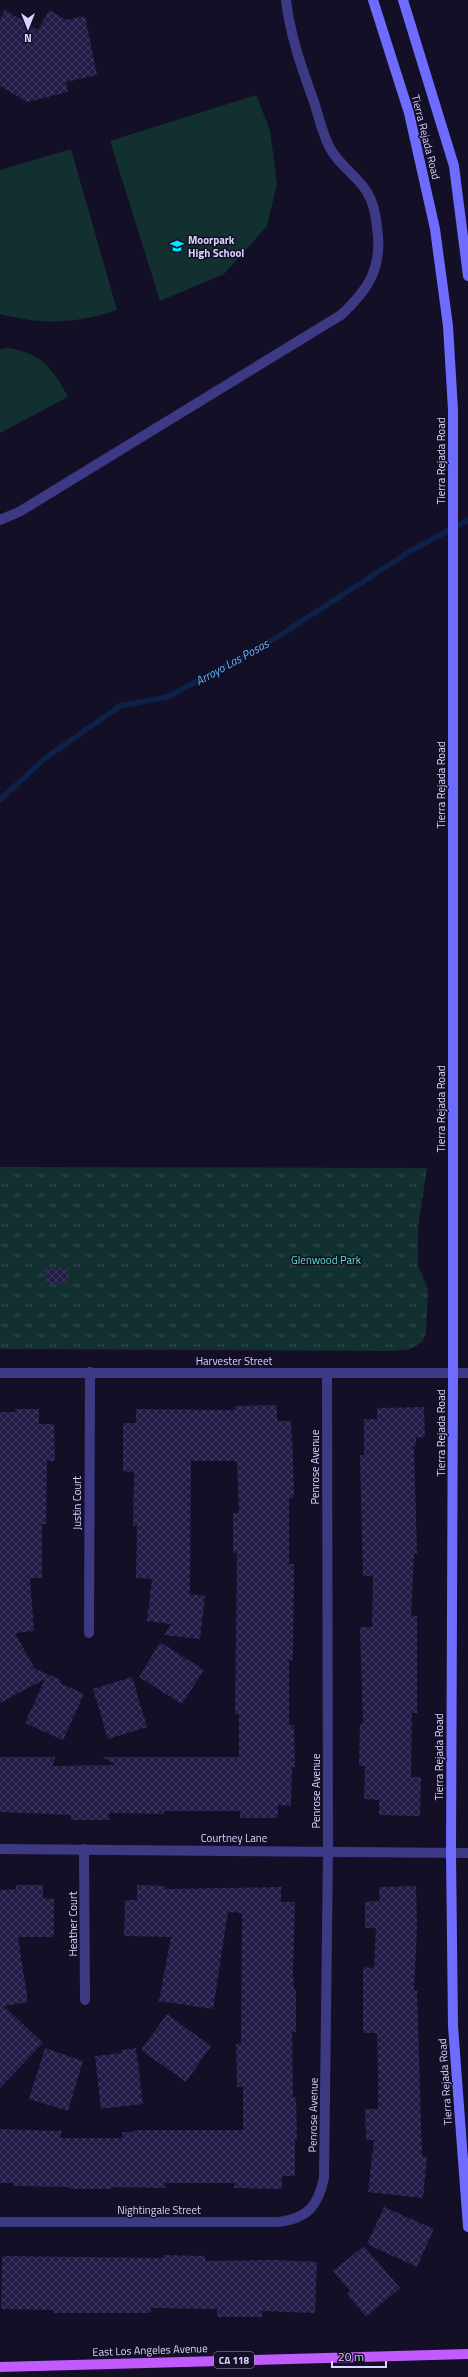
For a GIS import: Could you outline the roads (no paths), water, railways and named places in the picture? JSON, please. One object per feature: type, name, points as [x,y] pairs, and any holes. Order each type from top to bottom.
[{"type":"main road","name":"Tierra Rejada Road","points":[[373,0],[409,113],[423,168],[435,229],[448,326],[452,410],[453,1373],[451,1853],[453,2026],[468,2227]]},
{"type":"main road","name":"Tierra Rejada Road","points":[[403,0],[454,166],[468,276]]},
{"type":"main road","name":"East Los Angeles Avenue","points":[[0,2367],[468,2354]]},
{"type":"street","points":[[0,520],[19,512],[341,315],[361,297],[376,270],[380,244],[376,215],[367,192],[341,164],[329,146],[299,59],[288,20],[286,0]]},
{"type":"street","name":"Justin Court","points":[[89,1633],[90,1372]]},
{"type":"street","name":"Harvester Street","points":[[0,1373],[468,1373]]},
{"type":"street","name":"Penrose Avenue","points":[[313,2206],[321,2193],[324,2178],[328,1851],[327,1373]]},
{"type":"street","name":"Courtney Lane","points":[[0,1849],[468,1853]]},
{"type":"street","name":"Heather Court","points":[[84,1849],[85,2000]]},
{"type":"street","name":"Nightingale Street","points":[[0,2222],[279,2222],[295,2220],[313,2206]]},
{"type":"waterway","name":"Arroyo Las Posas","points":[[0,800],[44,759],[120,706],[167,697],[213,673],[271,641],[412,550],[468,520]]},
{"type":"place","name":"Moorpark High School","points":[[177,246]]},
{"type":"park label","name":"Glenwood Park","points":[[326,1260]]}]
